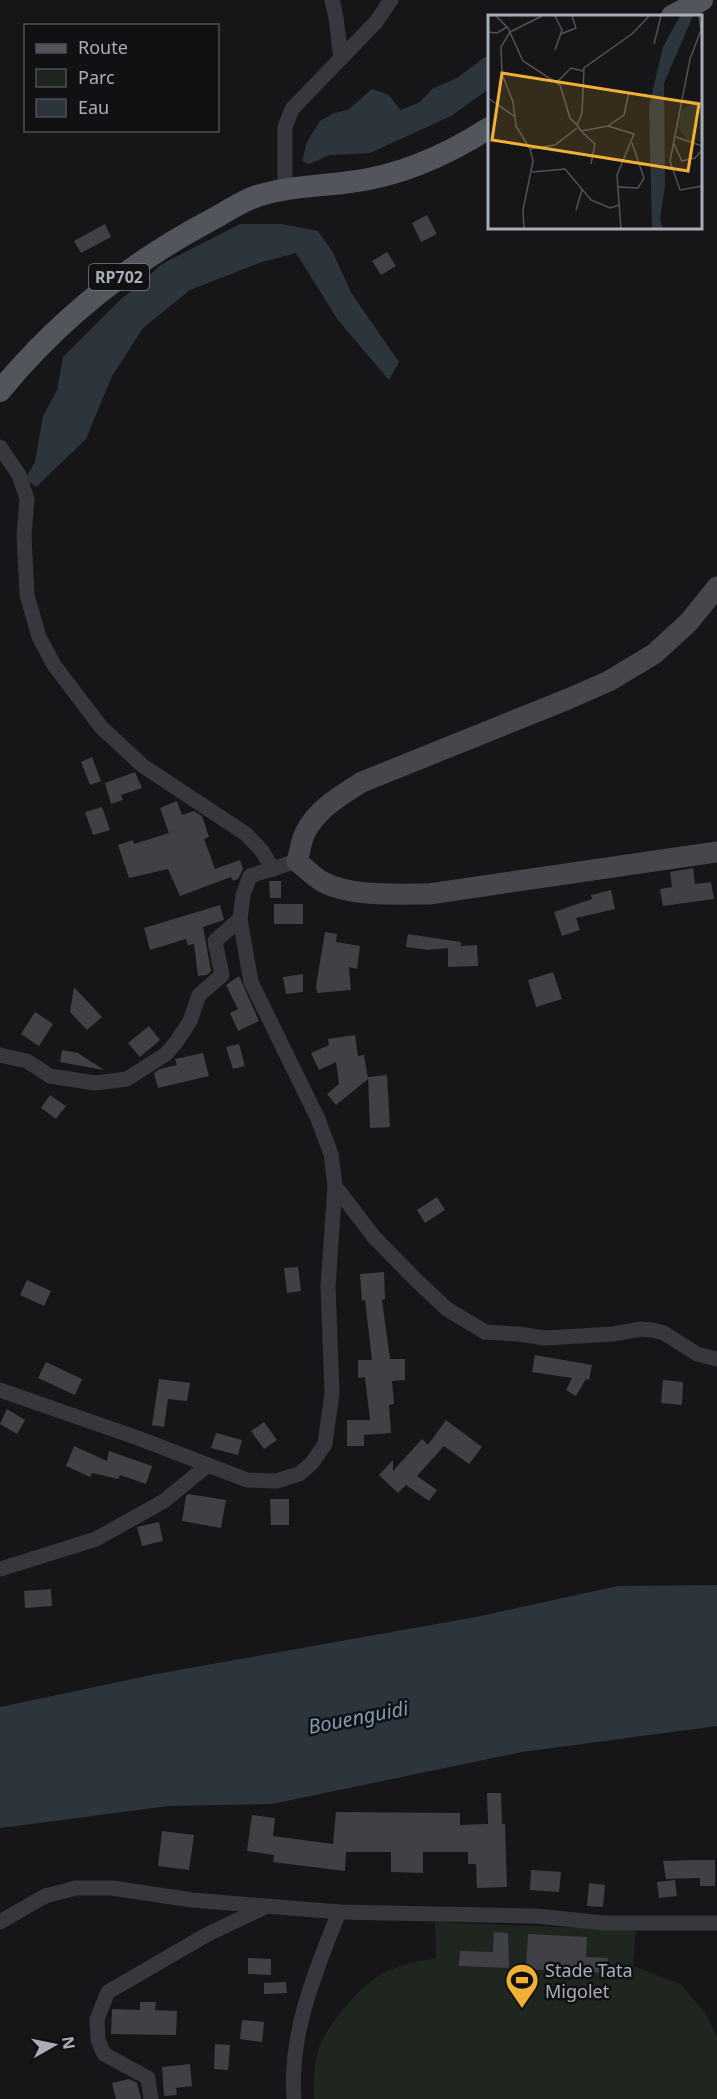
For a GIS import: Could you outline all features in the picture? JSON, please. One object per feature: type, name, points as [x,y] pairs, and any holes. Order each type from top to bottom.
[{"type":"main road","points":[[674,15],[702,0]]},
{"type":"main road","name":"RP702","points":[[0,391],[67,319],[117,279],[185,234],[261,194],[285,189],[352,182],[395,173],[437,157],[488,129]]},
{"type":"main road","points":[[717,587],[689,622],[654,654],[609,681],[558,704],[362,782],[348,791],[324,809],[305,833],[297,861],[323,882],[349,890],[392,894],[429,894],[717,852]]},
{"type":"street","points":[[332,0],[341,59]]},
{"type":"street","points":[[285,189],[285,127],[292,109],[376,22],[391,0]]},
{"type":"street","points":[[0,447],[19,475],[27,499],[24,535],[27,595],[39,637],[54,665],[100,727],[143,766],[246,834],[262,851],[273,869]]},
{"type":"street","points":[[0,1390],[128,1434],[247,1480],[276,1482],[298,1474],[312,1463],[325,1444],[332,1393],[328,1286],[335,1186],[331,1154],[318,1119],[252,982],[240,919],[243,895],[250,876],[297,861]]},
{"type":"street","points":[[0,1055],[27,1061],[50,1076],[95,1083],[127,1079],[156,1062],[177,1041],[190,1021],[199,995],[222,975],[214,941],[240,919]]},
{"type":"street","points":[[335,1186],[374,1237],[416,1280],[447,1309],[485,1332],[545,1338],[613,1334],[641,1329],[664,1333],[697,1354],[717,1359]]},
{"type":"street","points":[[0,1569],[96,1539],[164,1501],[208,1465]]},
{"type":"street","points":[[0,1922],[45,1896],[76,1888],[112,1888],[265,1907],[339,1912],[536,1916],[604,1923],[717,1923]]},
{"type":"street","points":[[151,2099],[148,2078],[104,2054],[98,2040],[97,2019],[108,1992],[208,1934],[265,1907]]},
{"type":"street","points":[[294,2099],[293,2065],[304,2007],[339,1912]]},
{"type":"green space","name":"Stade Tata Migolet","points":[[435,1922],[636,1930],[633,1966],[680,1984],[706,2014],[717,2037],[717,2099],[314,2099],[317,2054],[329,2028],[355,1996],[374,1979],[402,1966],[436,1958]]},
{"type":"water","points":[[485,57],[488,58],[488,90],[451,116],[370,153],[330,155],[309,164],[302,161],[307,142],[320,121],[334,113],[348,110],[372,89],[389,95],[400,110],[420,102],[432,89],[457,78]]},
{"type":"water","points":[[240,224],[282,224],[318,231],[332,251],[352,294],[399,362],[389,380],[338,320],[296,253],[259,263],[190,290],[143,328],[112,376],[86,439],[36,487],[25,479],[35,462],[43,416],[57,390],[63,357],[117,303],[162,264]]},
{"type":"water","name":"Bouenguidi","points":[[717,1585],[717,1726],[522,1752],[272,1804],[169,1806],[0,1828],[0,1707],[156,1674],[476,1617],[618,1586]]},
{"type":"building","points":[[427,215],[437,234],[421,242],[412,223]]},
{"type":"building","points":[[105,224],[111,237],[81,253],[74,241]]},
{"type":"building","points":[[387,252],[396,266],[381,275],[372,261]]},
{"type":"building","points":[[92,757],[101,781],[90,785],[81,762]]},
{"type":"building","points":[[135,772],[142,788],[121,795],[123,800],[111,804],[105,783]]},
{"type":"building","points":[[177,801],[182,815],[194,811],[202,816],[209,837],[204,839],[215,869],[240,860],[243,869],[238,879],[233,881],[231,877],[180,896],[168,869],[129,878],[118,845],[133,840],[134,844],[169,833],[160,808]]},
{"type":"building","points":[[102,807],[110,830],[93,835],[85,812]]},
{"type":"building","points":[[693,868],[695,884],[711,882],[714,899],[663,906],[660,889],[672,887],[670,872]]},
{"type":"building","points":[[269,881],[281,881],[281,898],[270,898]]},
{"type":"building","points":[[611,890],[615,909],[576,918],[580,930],[562,936],[554,912],[592,899],[591,895]]},
{"type":"building","points":[[274,904],[303,904],[303,924],[274,924]]},
{"type":"building","points":[[220,905],[224,920],[203,927],[211,971],[207,975],[198,976],[194,944],[188,945],[186,939],[150,950],[144,928]]},
{"type":"building","points":[[325,932],[337,934],[336,942],[360,946],[357,969],[349,967],[351,990],[317,993],[316,986]]},
{"type":"building","points":[[408,934],[461,942],[461,946],[477,945],[478,966],[448,967],[448,948],[427,950],[406,947]]},
{"type":"building","points":[[553,972],[562,999],[536,1007],[528,980]]},
{"type":"building","points":[[303,974],[303,992],[286,994],[283,977]]},
{"type":"building","points":[[239,976],[259,1021],[238,1031],[230,1013],[238,1009],[226,985]]},
{"type":"building","points":[[74,987],[102,1017],[87,1030],[70,1012]]},
{"type":"building","points":[[35,1012],[53,1024],[39,1046],[21,1034]]},
{"type":"building","points":[[149,1026],[160,1040],[140,1057],[128,1043]]},
{"type":"building","points":[[355,1035],[358,1056],[364,1055],[368,1079],[336,1105],[327,1094],[339,1084],[336,1062],[319,1070],[311,1053],[329,1045],[328,1039]]},
{"type":"building","points":[[239,1044],[245,1066],[233,1069],[226,1047]]},
{"type":"building","points":[[62,1050],[78,1053],[104,1070],[60,1062]]},
{"type":"building","points":[[203,1053],[209,1076],[158,1088],[154,1073],[160,1069],[177,1065],[175,1059]]},
{"type":"building","points":[[387,1075],[390,1127],[370,1128],[368,1077]]},
{"type":"building","points":[[50,1095],[66,1106],[56,1119],[41,1108]]},
{"type":"building","points":[[437,1197],[445,1210],[425,1223],[417,1210]]},
{"type":"building","points":[[298,1267],[301,1291],[287,1293],[284,1268]]},
{"type":"building","points":[[384,1272],[385,1299],[382,1300],[390,1359],[405,1359],[405,1380],[392,1381],[394,1404],[389,1405],[391,1433],[364,1435],[364,1446],[347,1446],[347,1420],[370,1420],[365,1377],[358,1378],[358,1360],[372,1360],[360,1274]]},
{"type":"building","points":[[27,1280],[51,1291],[44,1306],[20,1295]]},
{"type":"building","points":[[535,1355],[592,1365],[589,1380],[586,1379],[576,1396],[566,1390],[572,1378],[532,1372]]},
{"type":"building","points":[[46,1362],[82,1379],[75,1395],[38,1378]]},
{"type":"building","points":[[159,1379],[190,1383],[187,1401],[168,1399],[164,1427],[152,1425]]},
{"type":"building","points":[[663,1380],[683,1382],[682,1405],[661,1403]]},
{"type":"building","points":[[7,1409],[25,1420],[17,1434],[0,1424]]},
{"type":"building","points":[[446,1420],[482,1447],[469,1464],[444,1446],[417,1476],[437,1490],[429,1501],[406,1485],[398,1493],[379,1475],[393,1460],[393,1471],[422,1439],[428,1445]]},
{"type":"building","points":[[264,1422],[277,1440],[264,1449],[251,1431]]},
{"type":"building","points":[[216,1433],[242,1440],[238,1455],[211,1448]]},
{"type":"building","points":[[74,1446],[107,1461],[109,1451],[152,1466],[146,1484],[120,1475],[118,1479],[92,1473],[90,1477],[66,1466]]},
{"type":"building","points":[[188,1494],[226,1500],[221,1528],[182,1521]]},
{"type":"building","points":[[270,1499],[289,1499],[289,1525],[271,1525]]},
{"type":"building","points":[[159,1522],[163,1541],[142,1546],[137,1527]]},
{"type":"building","points":[[51,1589],[52,1606],[25,1608],[24,1591]]},
{"type":"building","points":[[487,1793],[501,1793],[502,1824],[505,1824],[507,1887],[477,1888],[476,1864],[468,1864],[468,1852],[423,1852],[423,1873],[391,1872],[391,1852],[346,1852],[345,1871],[273,1862],[274,1855],[247,1851],[252,1815],[275,1818],[273,1836],[333,1844],[336,1812],[460,1813],[460,1825],[488,1824]]},
{"type":"building","points":[[162,1831],[194,1835],[189,1870],[158,1866]]},
{"type":"building","points":[[715,1860],[715,1886],[700,1886],[700,1878],[666,1879],[663,1861]]},
{"type":"building","points":[[531,1870],[561,1872],[559,1892],[530,1890]]},
{"type":"building","points":[[675,1880],[677,1896],[659,1898],[657,1882]]},
{"type":"building","points":[[589,1883],[605,1885],[603,1907],[587,1906]]},
{"type":"building","points":[[494,1932],[508,1933],[509,1968],[459,1966],[460,1951],[493,1952]]},
{"type":"building","points":[[528,1934],[587,1937],[586,1957],[608,1958],[607,1973],[526,1969]]},
{"type":"building","points":[[248,1958],[271,1959],[271,1975],[248,1974]]},
{"type":"building","points":[[286,1982],[287,1993],[264,1994],[264,1983]]},
{"type":"building","points":[[140,2002],[156,2002],[155,2010],[177,2011],[176,2035],[111,2034],[112,2009],[140,2010]]},
{"type":"building","points":[[242,2020],[264,2022],[262,2042],[240,2039]]},
{"type":"building","points":[[215,2044],[230,2045],[228,2070],[214,2069]]},
{"type":"building","points":[[190,2064],[192,2086],[176,2088],[177,2095],[164,2096],[162,2067]]},
{"type":"building","points":[[129,2079],[137,2083],[141,2099],[116,2099],[112,2083]]},
{"type":"place","name":"Stade Tata Migolet","points":[[522,2009]]}]
